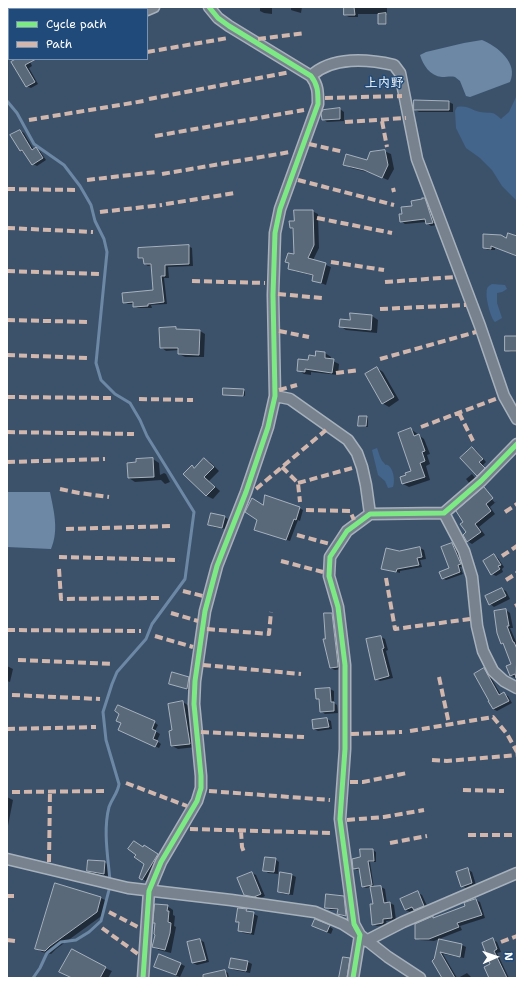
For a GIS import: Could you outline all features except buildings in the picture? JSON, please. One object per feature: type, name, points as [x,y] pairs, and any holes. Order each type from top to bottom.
[{"type":"street","points":[[143,978],[149,891],[161,862],[196,802],[201,788],[194,704],[195,681],[205,612],[217,566],[246,492],[268,427],[275,396],[273,295],[275,233],[280,209],[318,104],[318,89],[316,82],[311,76],[218,18],[209,7]]},
{"type":"street","points":[[311,76],[322,67],[337,62],[375,61],[394,65],[400,73],[417,159],[480,326],[504,396],[517,419]]},
{"type":"street","points":[[275,396],[290,399],[348,440],[357,453],[362,467],[370,514]]},
{"type":"street","points":[[353,978],[363,938],[354,924],[340,819],[345,749],[345,665],[338,607],[329,576],[328,563],[330,557],[347,531],[370,514],[444,513],[481,482],[517,444]]},
{"type":"street","points":[[444,513],[464,551],[472,577],[477,626],[483,651],[493,671],[504,682],[517,688]]},
{"type":"street","points":[[7,859],[128,888],[231,900],[315,912],[343,924],[420,978]]},
{"type":"street","points":[[363,938],[517,873]]},
{"type":"shaded area","points":[[482,40],[494,46],[505,56],[512,68],[512,75],[510,82],[470,97],[466,96],[460,81],[455,77],[442,77],[434,75],[425,66],[420,55],[426,52]]},
{"type":"shaded area","points":[[517,95],[517,201],[502,186],[492,170],[480,158],[466,148],[456,128],[455,111],[457,107],[464,107],[480,112],[493,113],[501,119],[509,112]]},
{"type":"shaded area","points":[[492,284],[505,285],[507,289],[497,293],[497,303],[502,318],[495,322],[487,301],[487,288]]},
{"type":"shaded area","points":[[377,448],[385,465],[389,466],[393,473],[393,487],[388,488],[385,481],[378,475],[372,450]]},
{"type":"shaded area","points":[[7,492],[50,492],[55,528],[55,535],[51,549],[7,547]]},
{"type":"waterway","points":[[7,101],[17,113],[34,144],[64,165],[80,186],[91,205],[95,221],[104,239],[107,252],[96,363],[101,380],[115,394],[130,403],[147,436],[194,512],[185,579],[152,624],[146,639],[117,672],[103,712],[106,740],[119,784],[109,807],[106,825],[106,844],[110,881]]},
{"type":"waterway","points":[[33,978],[40,968],[47,953],[61,942],[76,940],[89,932],[101,921],[110,886]]},
{"type":"marked path","points":[[258,39],[305,33]]},
{"type":"marked path","points":[[148,52],[228,38]]},
{"type":"marked path","points":[[149,99],[290,72]]},
{"type":"marked path","points":[[325,98],[402,96]]},
{"type":"marked path","points":[[29,120],[144,101]]},
{"type":"marked path","points":[[155,136],[304,110]]},
{"type":"marked path","points":[[345,122],[406,118]]},
{"type":"marked path","points":[[382,121],[387,147]]},
{"type":"marked path","points":[[309,144],[344,152]]},
{"type":"marked path","points":[[162,174],[290,152]]},
{"type":"marked path","points":[[87,180],[156,172]]},
{"type":"marked path","points":[[298,180],[394,205]]},
{"type":"marked path","points":[[393,188],[394,192]]},
{"type":"marked path","points":[[7,189],[77,190]]},
{"type":"marked path","points":[[166,204],[235,193]]},
{"type":"marked path","points":[[100,212],[162,205]]},
{"type":"marked path","points":[[317,218],[392,233]]},
{"type":"marked path","points":[[7,228],[93,232]]},
{"type":"marked path","points":[[331,262],[384,270]]},
{"type":"marked path","points":[[7,271],[99,274]]},
{"type":"marked path","points":[[385,282],[455,277]]},
{"type":"marked path","points":[[192,281],[265,283]]},
{"type":"marked path","points":[[278,294],[322,298]]},
{"type":"marked path","points":[[380,309],[466,305]]},
{"type":"marked path","points":[[7,320],[89,322]]},
{"type":"marked path","points":[[279,331],[309,337]]},
{"type":"marked path","points":[[380,359],[476,332]]},
{"type":"marked path","points":[[7,355],[89,358]]},
{"type":"marked path","points":[[336,373],[359,370]]},
{"type":"marked path","points":[[279,390],[297,385]]},
{"type":"marked path","points":[[7,397],[112,398]]},
{"type":"marked path","points":[[421,427],[498,398]]},
{"type":"marked path","points":[[139,399],[193,400]]},
{"type":"marked path","points":[[459,413],[473,441]]},
{"type":"marked path","points":[[256,489],[326,430]]},
{"type":"marked path","points":[[7,432],[134,434]]},
{"type":"marked path","points":[[7,462],[105,459]]},
{"type":"marked path","points":[[282,467],[298,483],[300,502]]},
{"type":"marked path","points":[[298,483],[356,467]]},
{"type":"marked path","points":[[60,489],[109,497]]},
{"type":"marked path","points":[[505,512],[517,504]]},
{"type":"marked path","points":[[306,510],[350,511],[354,520]]},
{"type":"marked path","points":[[66,529],[173,526]]},
{"type":"marked path","points":[[297,535],[330,544]]},
{"type":"marked path","points":[[502,556],[517,546]]},
{"type":"marked path","points":[[59,557],[179,560]]},
{"type":"marked path","points":[[281,561],[323,572]]},
{"type":"marked path","points":[[59,569],[61,599],[159,598]]},
{"type":"marked path","points":[[506,580],[517,573]]},
{"type":"marked path","points":[[386,578],[395,629],[470,619]]},
{"type":"marked path","points":[[183,591],[203,596]]},
{"type":"marked path","points":[[207,629],[269,634],[271,612]]},
{"type":"marked path","points":[[171,613],[198,621]]},
{"type":"marked path","points":[[7,630],[141,631]]},
{"type":"marked path","points":[[155,636],[193,647]]},
{"type":"marked path","points":[[18,660],[113,664]]},
{"type":"marked path","points":[[203,665],[301,674]]},
{"type":"marked path","points":[[439,677],[449,724]]},
{"type":"marked path","points":[[12,695],[100,699]]},
{"type":"marked path","points":[[410,731],[493,717],[507,734],[517,752]]},
{"type":"marked path","points":[[7,729],[96,727]]},
{"type":"marked path","points":[[201,732],[304,737]]},
{"type":"marked path","points":[[351,734],[402,732]]},
{"type":"marked path","points":[[432,760],[447,761],[517,755]]},
{"type":"marked path","points":[[350,782],[363,782],[407,773]]},
{"type":"marked path","points":[[126,783],[187,806]]},
{"type":"marked path","points":[[463,790],[504,791]]},
{"type":"marked path","points":[[49,862],[50,791]]},
{"type":"marked path","points":[[12,792],[108,791]]},
{"type":"marked path","points":[[209,791],[330,800]]},
{"type":"marked path","points":[[347,820],[384,817],[424,810]]},
{"type":"marked path","points":[[190,829],[331,833]]},
{"type":"marked path","points":[[241,831],[242,847],[244,852]]},
{"type":"marked path","points":[[468,835],[517,835]]},
{"type":"marked path","points":[[390,843],[427,836]]},
{"type":"marked path","points":[[7,896],[14,896]]},
{"type":"marked path","points":[[109,912],[140,928]]},
{"type":"marked path","points":[[102,928],[138,954]]},
{"type":"marked path","points":[[501,942],[517,936]]},
{"type":"marked path","points":[[7,940],[15,941]]},
{"type":"cycle path","points":[[143,978],[149,891],[161,862],[197,801],[201,788],[194,704],[195,681],[205,611],[217,566],[246,492],[268,427],[275,396],[273,295],[275,233],[280,209],[318,104],[317,89],[311,76],[229,26],[218,18],[209,7]]},
{"type":"cycle path","points":[[353,978],[360,935],[354,924],[340,819],[345,749],[345,665],[338,607],[329,576],[330,557],[347,531],[370,514],[444,513],[481,481],[517,444]]},
{"type":"district","name":"上内野","points":[[384,84]]}]
